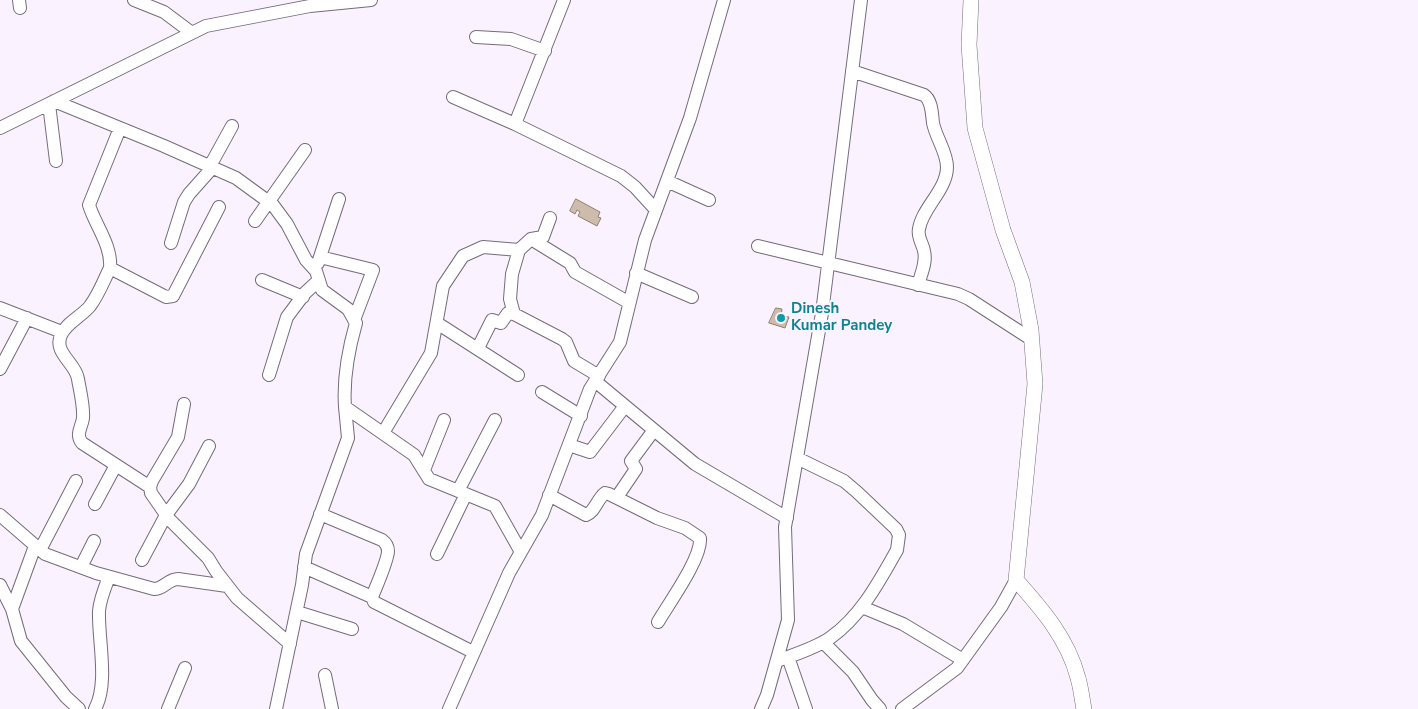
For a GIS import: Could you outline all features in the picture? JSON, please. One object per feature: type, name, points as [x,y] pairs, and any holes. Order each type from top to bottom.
[{"type":"main road","points":[[971,0],[969,45],[975,128],[1003,230],[1022,282],[1031,339],[1035,384],[1016,580],[1042,608],[1064,641],[1078,678],[1084,709]]},
{"type":"street","points":[[134,0],[164,12],[192,33]]},
{"type":"street","points":[[0,128],[206,26],[292,5],[371,0]]},
{"type":"street","points":[[515,124],[564,0]]},
{"type":"street","points":[[449,709],[509,573],[542,516],[590,389],[620,342],[628,302],[645,240],[690,118],[724,0]]},
{"type":"street","points":[[762,709],[782,659],[788,620],[787,518],[822,314],[861,0]]},
{"type":"street","points":[[476,37],[511,39],[545,51]]},
{"type":"street","points":[[852,71],[924,95],[929,100],[935,135],[946,160],[947,168],[942,185],[919,228],[925,252],[924,265],[918,285]]},
{"type":"street","points":[[453,97],[515,124],[621,176],[635,187],[656,210]]},
{"type":"street","points":[[52,102],[120,128],[236,178],[268,202],[288,224],[306,260],[317,275],[322,290],[348,309],[356,323],[349,348],[343,387],[348,438],[306,554],[297,612],[276,709]]},
{"type":"street","points":[[52,102],[56,161]]},
{"type":"street","points":[[171,243],[184,202],[211,167],[232,126]]},
{"type":"street","points":[[120,128],[89,205],[103,236],[110,268],[90,306],[62,332],[60,349],[74,367],[78,376],[83,415],[78,435],[79,440],[150,487]]},
{"type":"street","points":[[255,221],[304,150]]},
{"type":"street","points":[[667,181],[710,200]]},
{"type":"street","points":[[269,375],[286,321],[317,275],[320,257],[339,199]]},
{"type":"street","points":[[110,268],[170,298],[219,207]]},
{"type":"street","points":[[514,314],[510,300],[512,274],[519,250],[531,239],[543,237],[550,218]]},
{"type":"street","points":[[531,239],[570,263],[575,272],[628,302]]},
{"type":"street","points":[[758,246],[964,297],[1031,339]]},
{"type":"street","points":[[383,433],[427,361],[433,346],[444,282],[466,253],[483,247],[519,250]]},
{"type":"street","points":[[320,257],[373,270],[354,320]]},
{"type":"street","points":[[636,273],[692,297]]},
{"type":"street","points":[[262,280],[303,297]]},
{"type":"street","points":[[0,308],[62,332]]},
{"type":"street","points":[[478,348],[492,320],[501,323],[508,313],[514,314],[562,339],[566,342],[574,361],[597,378],[625,406],[695,464],[787,518]]},
{"type":"street","points":[[0,369],[27,318]]},
{"type":"street","points":[[437,323],[518,375]]},
{"type":"street","points":[[542,392],[581,416]]},
{"type":"street","points":[[184,404],[178,437],[152,481],[151,493],[166,515],[208,558],[227,586],[249,610],[290,644]]},
{"type":"street","points":[[568,444],[590,452],[625,406]]},
{"type":"street","points":[[345,407],[414,454],[429,479],[495,506],[521,552]]},
{"type":"street","points":[[424,470],[444,420]]},
{"type":"street","points":[[436,554],[462,492],[496,420]]},
{"type":"street","points":[[617,498],[636,469],[631,461],[654,430]]},
{"type":"street","points":[[142,560],[166,515],[190,484],[209,446]]},
{"type":"street","points":[[782,659],[823,642],[835,634],[862,607],[873,592],[897,550],[899,542],[896,529],[844,481],[797,458]]},
{"type":"street","points":[[95,504],[116,465]]},
{"type":"street","points":[[12,608],[37,548],[76,482]]},
{"type":"street","points":[[549,495],[586,516],[590,514],[605,493],[657,518],[685,528],[700,538],[701,542],[693,564],[658,622]]},
{"type":"street","points":[[320,514],[386,543],[388,555],[372,597]]},
{"type":"street","points":[[0,515],[45,554],[109,577],[154,589],[161,588],[174,579],[227,586]]},
{"type":"street","points":[[81,567],[94,541]]},
{"type":"street","points":[[304,567],[372,597],[374,602],[473,652]]},
{"type":"street","points":[[95,709],[99,699],[101,669],[99,608],[109,577]]},
{"type":"street","points":[[902,709],[957,668],[1001,607],[1016,580]]},
{"type":"street","points":[[0,585],[12,608],[21,641],[66,697],[79,709]]},
{"type":"street","points":[[862,607],[903,624],[963,660]]},
{"type":"street","points":[[297,612],[352,629]]},
{"type":"street","points":[[823,642],[853,672],[880,709]]},
{"type":"street","points":[[782,659],[806,709]]},
{"type":"street","points":[[168,709],[185,668]]},
{"type":"street","points":[[325,675],[332,709]]},
{"type":"building","points":[[576,199],[600,212],[598,217],[601,218],[597,226],[578,216],[580,212],[577,210],[575,214],[570,211]]},
{"type":"building","name":"Dinesh Kumar Pandey","points":[[776,308],[782,309],[781,316],[789,317],[785,328],[769,323]]},
{"type":"place","name":"Dinesh Kumar Pandey","points":[[781,318]]}]
